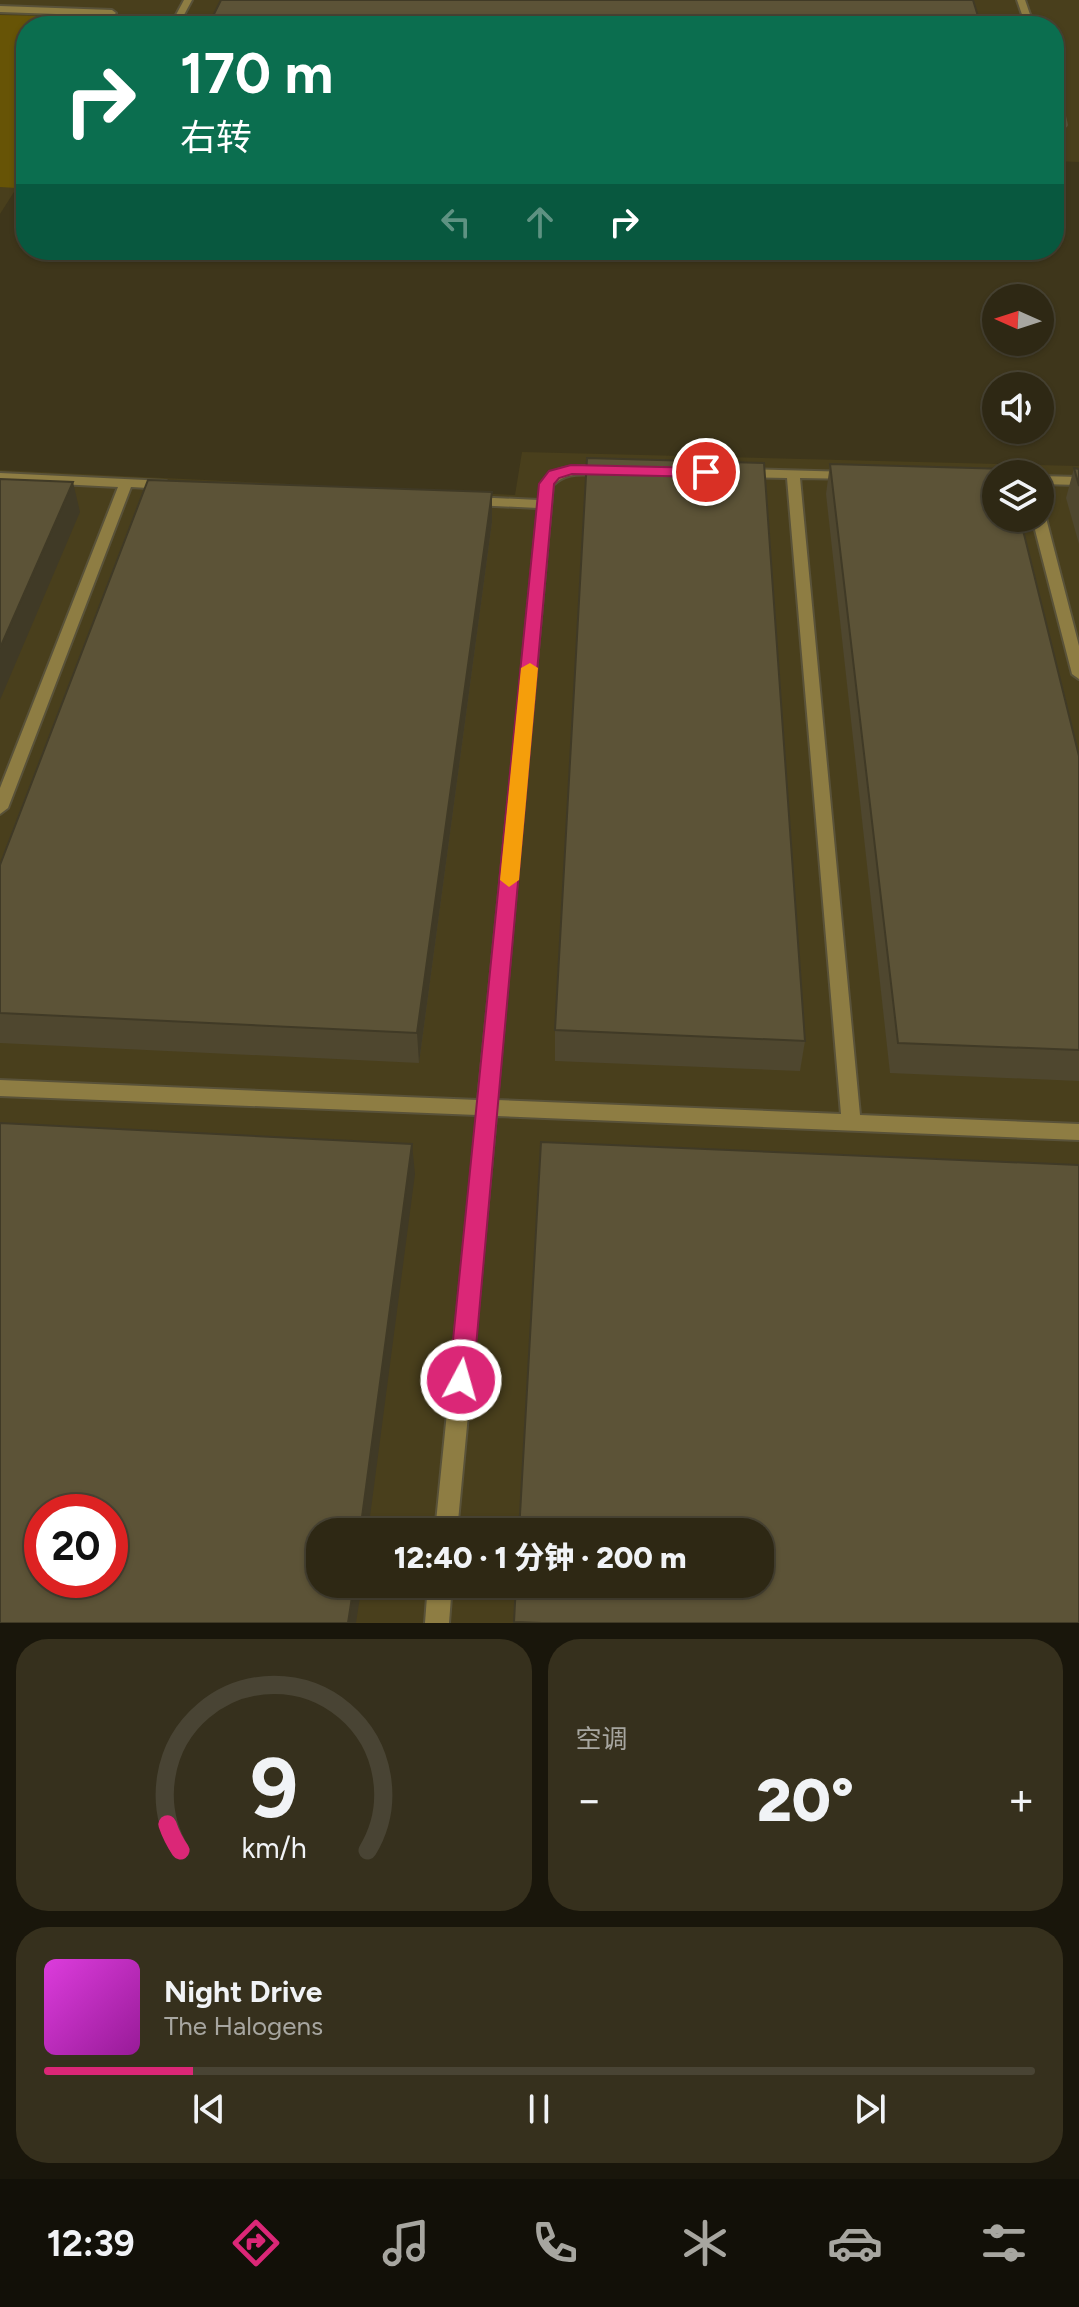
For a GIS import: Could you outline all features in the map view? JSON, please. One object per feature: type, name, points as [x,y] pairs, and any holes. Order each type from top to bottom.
[{"type":"lane","points":[[0,9],[112,13]]},
{"type":"lane","points":[[447,1518],[547,484],[554,474],[571,469],[620,470]]},
{"type":"lane","points":[[730,473],[871,476]]},
{"type":"lane","points":[[793,474],[851,1123]]},
{"type":"lane","points":[[0,477],[188,486]]},
{"type":"lane","points":[[1054,480],[1079,481]]},
{"type":"lane","points":[[0,808],[126,483]]},
{"type":"lane","points":[[452,500],[545,504]]},
{"type":"lane","points":[[1043,532],[1079,674]]},
{"type":"lane","points":[[0,1088],[1079,1132]]},
{"type":"lane","points":[[437,1623],[439,1598]]},
{"type":"shaded area","points":[[0,0],[1079,0],[1079,162],[1064,161],[1064,16],[16,16],[16,189],[0,214]]},
{"type":"shaded area","points":[[0,15],[41,16],[16,16],[16,188],[0,187]]},
{"type":"shaded area","points":[[522,452],[982,464],[982,532],[1054,532],[1054,465],[1079,466],[1079,1623],[0,1623],[0,470],[515,495]]},
{"type":"building","points":[[221,0],[973,0],[978,16],[213,16]]},
{"type":"building","points":[[587,458],[764,463],[805,1041],[555,1030]]},
{"type":"building","points":[[830,464],[982,468],[982,532],[1023,532],[1079,756],[1079,1050],[898,1043]]},
{"type":"building","points":[[1074,468],[1079,469],[1079,486]]},
{"type":"building","points":[[0,479],[73,482],[0,648]]},
{"type":"building","points":[[148,480],[492,492],[417,1033],[0,1013],[0,865]]},
{"type":"building","points":[[0,1123],[412,1144],[362,1518],[306,1518],[306,1598],[352,1598],[348,1623],[0,1623]]},
{"type":"building","points":[[541,1142],[1079,1165],[1079,1623],[514,1622],[515,1598],[774,1598],[774,1518],[520,1518]]},
{"type":"slow traffic","points":[[509,880],[530,668]]},
{"type":"route","points":[[461,1380],[547,484],[554,474],[571,469],[706,472]]}]
